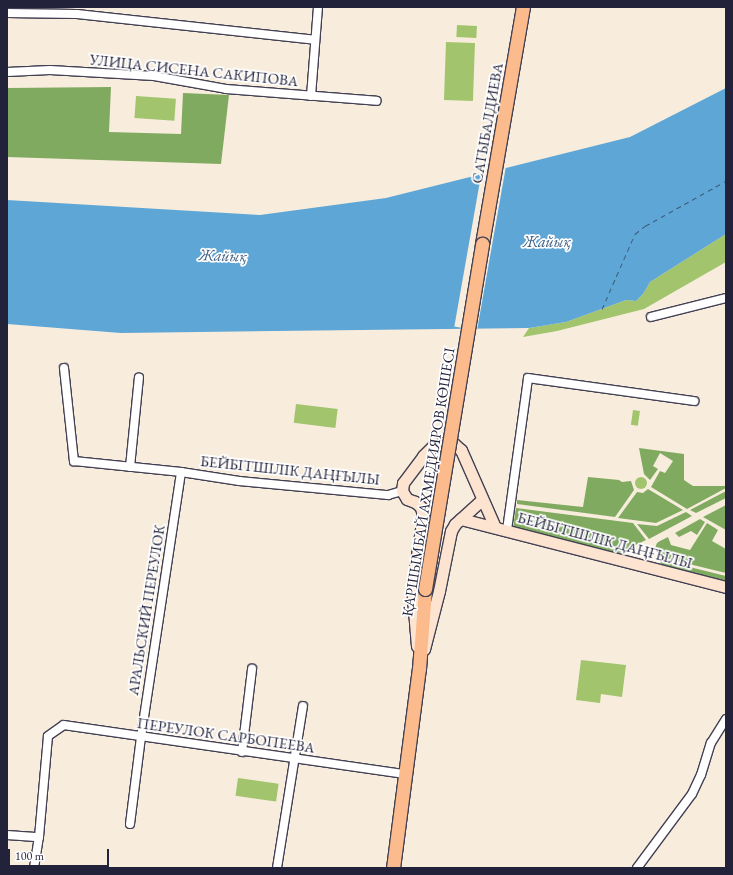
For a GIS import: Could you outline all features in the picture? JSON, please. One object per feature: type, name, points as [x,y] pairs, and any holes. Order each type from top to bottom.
[{"type":"main road","name":"САТЫБАЛДИЕВА","points":[[482,244],[523,7]]},
{"type":"main road","name":"ҚАРШЫМБАЙ АХМЕДИЯРОВ КӨШЕСІ","points":[[393,868],[404,774],[419,669],[425,589],[482,244]]},
{"type":"street","points":[[311,96],[318,7]]},
{"type":"street","points":[[7,13],[77,10],[315,40]]},
{"type":"street","name":"УЛИЦА СИСЕНА САКИПОВА","points":[[7,72],[50,70],[154,76],[226,89],[377,101]]},
{"type":"street","points":[[651,317],[726,298]]},
{"type":"street","name":"БЕЙБІТШІЛІК ДАҢҒЫЛЫ","points":[[64,368],[74,461],[180,472],[239,481],[388,496],[402,491],[403,483],[423,456],[433,446],[444,443],[454,444],[461,450],[495,527],[726,587]]},
{"type":"street","points":[[130,467],[139,377]]},
{"type":"street","points":[[507,530],[528,378],[694,401]]},
{"type":"street","name":"АРАЛЬСКИЙ ПЕРЕУЛОК","points":[[130,824],[141,737],[180,472]]},
{"type":"street","points":[[402,491],[407,499],[415,502],[421,507],[423,516],[412,587],[419,669]]},
{"type":"street","points":[[419,669],[437,604],[451,531],[461,519],[482,500]]},
{"type":"street","points":[[461,519],[495,527]]},
{"type":"street","points":[[242,752],[252,669]]},
{"type":"street","points":[[277,868],[303,706]]},
{"type":"street","points":[[637,868],[692,794],[701,775],[711,743],[726,719]]},
{"type":"street","name":"ПЕРЕУЛОК САРБОПЕЕВА","points":[[39,837],[48,736],[64,725],[294,760],[404,774]]},
{"type":"street","points":[[7,835],[39,837],[34,868]]},
{"type":"green space","points":[[457,25],[477,26],[476,38],[456,37]]},
{"type":"green space","points":[[446,42],[475,43],[473,101],[444,100]]},
{"type":"green space","points":[[111,87],[109,132],[181,134],[183,93],[229,95],[221,164],[7,157],[7,88]]},
{"type":"green space","points":[[136,96],[176,99],[174,121],[134,118]]},
{"type":"green space","points":[[726,234],[726,262],[644,309],[557,331],[523,337],[529,328],[566,322],[626,300],[636,301],[643,294],[650,282]]},
{"type":"green space","points":[[296,404],[338,409],[335,428],[294,423]]},
{"type":"green space","points":[[633,410],[640,411],[638,426],[631,425]]},
{"type":"green space","points":[[639,448],[684,454],[684,480],[693,486],[726,486],[726,488],[687,509],[651,487],[660,471],[665,473],[673,461],[660,453],[653,466],[658,469],[650,480],[644,474]]},
{"type":"green space","points":[[588,477],[619,480],[622,482],[631,481],[634,490],[615,517],[517,504],[517,500],[583,507]]},
{"type":"green space","points":[[641,477],[645,479],[647,483],[645,487],[641,489],[637,487],[635,483],[637,479]]},
{"type":"green space","points":[[648,489],[683,510],[656,523],[618,518],[637,492],[643,493]]},
{"type":"green space","points":[[726,491],[726,498],[696,513],[690,510]]},
{"type":"green space","points":[[726,505],[726,530],[703,517]]},
{"type":"green space","points":[[516,508],[633,523],[646,540],[617,554],[513,528]]},
{"type":"green space","points":[[686,512],[692,516],[649,539],[637,524],[657,526]]},
{"type":"green space","points":[[700,519],[705,522],[697,535],[691,531],[679,537],[675,533]]},
{"type":"green space","points":[[707,523],[718,530],[712,541],[726,549],[726,573],[660,557],[655,548],[657,543],[668,537],[671,545],[690,550]]},
{"type":"green space","points":[[661,560],[726,576],[726,582],[660,567]]},
{"type":"green space","points":[[581,660],[626,665],[622,697],[601,694],[600,703],[576,700]]},
{"type":"green space","points":[[238,778],[279,784],[276,802],[235,796]]},
{"type":"water","name":"Жайық","points":[[726,88],[726,234],[650,282],[643,294],[636,301],[626,300],[566,322],[529,328],[121,333],[7,324],[7,200],[260,215],[386,198],[630,137]]},
{"type":"pier","points":[[483,162],[506,166],[477,330],[454,326]]},
{"type":"ferry route","points":[[602,309],[635,234],[645,226],[726,181]]}]
